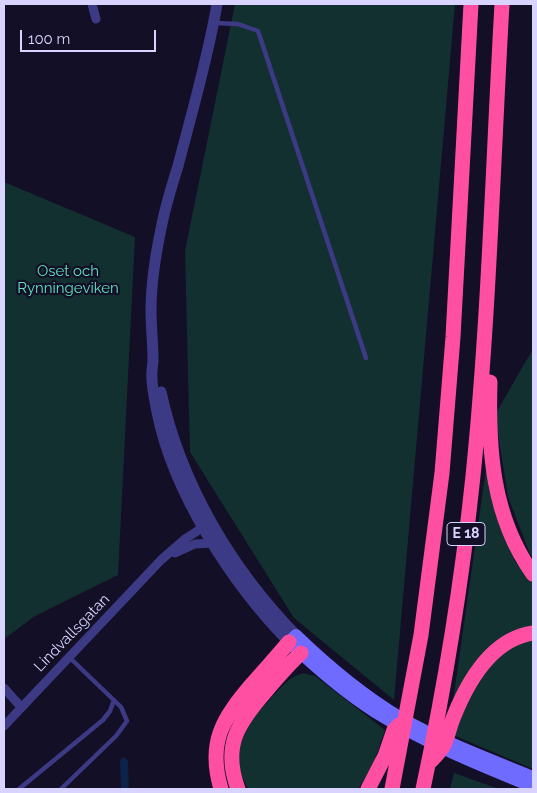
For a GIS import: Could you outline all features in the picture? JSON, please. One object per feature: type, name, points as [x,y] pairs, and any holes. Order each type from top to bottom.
[{"type":"highway","name":"E 18","points":[[392,789],[421,635],[444,455],[453,337],[471,4]]},
{"type":"highway","name":"E 18","points":[[423,789],[451,640],[469,512],[480,394],[502,4]]},
{"type":"highway","name":"E 18","points":[[490,216],[490,412],[493,470],[508,530],[533,574]]},
{"type":"highway","name":"E 18","points":[[428,764],[443,746],[460,702],[482,666],[501,646],[514,638],[533,633]]},
{"type":"highway","points":[[222,789],[218,778],[216,751],[222,726],[236,703],[293,639]]},
{"type":"highway","points":[[238,789],[233,776],[231,762],[235,734],[250,710],[304,650]]},
{"type":"highway","name":"E 18","points":[[368,789],[385,756],[394,730],[405,718]]},
{"type":"main road","points":[[293,639],[329,679],[376,707],[421,729],[462,753],[533,787]]},
{"type":"main road","points":[[462,753],[533,777]]},
{"type":"street","points":[[92,4],[96,19]]},
{"type":"street","points":[[217,4],[214,23],[161,231],[151,308],[153,361],[179,455],[195,492],[213,543],[248,596],[266,619],[293,639]]},
{"type":"street","points":[[207,524],[293,639]]},
{"type":"street","name":"Lindvallsgatan","points":[[4,726],[161,560],[185,539],[207,524]]},
{"type":"street","name":"Lindvallsgatan","points":[[161,560],[195,544],[213,543]]},
{"type":"street","points":[[4,688],[22,707]]},
{"type":"lane","points":[[214,23],[238,24],[258,31],[366,358]]},
{"type":"lane","points":[[61,789],[116,736],[127,721],[121,707],[68,657]]},
{"type":"lane","points":[[19,789],[103,720],[110,711],[114,700]]},
{"type":"green space","points":[[235,4],[455,4],[394,700],[294,618],[190,452],[185,251]]},
{"type":"green space","name":"Oset och Rynningeviken","points":[[4,182],[135,237],[118,575],[35,616],[4,639]]},
{"type":"green space","points":[[533,350],[533,558],[508,497],[495,415]]},
{"type":"green space","points":[[486,469],[499,524],[515,561],[533,584],[533,626],[506,636],[452,708]]},
{"type":"green space","points":[[533,640],[533,769],[453,735],[482,676],[493,662],[504,651],[518,644]]},
{"type":"green space","points":[[303,673],[315,676],[385,730],[373,765],[358,789],[248,789],[241,773],[239,760],[240,749],[247,730],[259,712],[283,685],[290,679]]},
{"type":"green space","points":[[454,773],[499,789],[450,789]]},
{"type":"water","points":[[123,757],[128,760],[129,789],[121,789],[120,760]]}]
